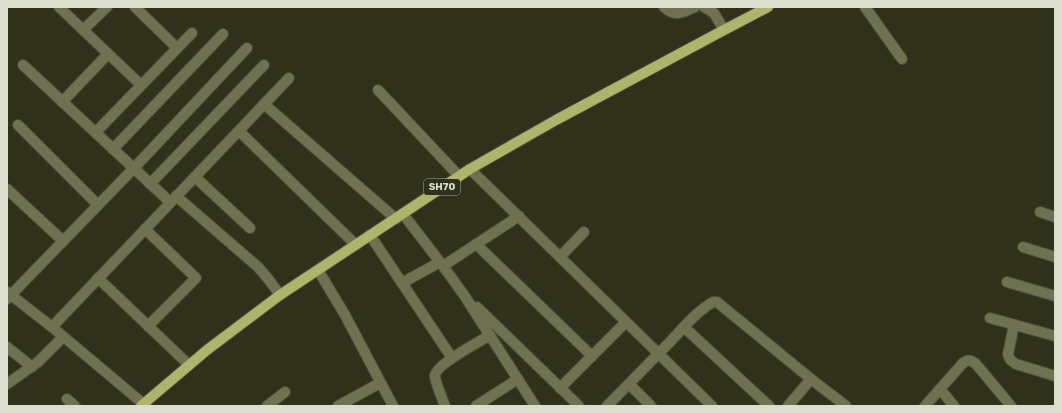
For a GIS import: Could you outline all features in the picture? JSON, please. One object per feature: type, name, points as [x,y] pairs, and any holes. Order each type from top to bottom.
[{"type":"main road","name":"SH70","points":[[144,405],[207,350],[280,295],[459,176],[556,120],[768,7]]},
{"type":"street","points":[[59,7],[141,85]]},
{"type":"street","points":[[83,30],[107,7]]},
{"type":"street","points":[[135,7],[177,48]]},
{"type":"street","points":[[664,7],[669,12],[681,13],[695,7]]},
{"type":"street","points":[[704,7],[714,13],[724,30]]},
{"type":"street","points":[[865,7],[902,59]]},
{"type":"street","points":[[96,132],[192,33]]},
{"type":"street","points":[[113,149],[223,34]]},
{"type":"street","points":[[144,405],[52,327],[8,295],[134,168],[247,48]]},
{"type":"street","points":[[62,102],[108,54]]},
{"type":"street","points":[[23,65],[150,184],[173,199],[258,267],[280,295]]},
{"type":"street","points":[[150,184],[264,65]]},
{"type":"street","points":[[52,327],[289,78]]},
{"type":"street","points":[[378,90],[459,176]]},
{"type":"street","points":[[264,104],[399,216],[442,264],[464,295],[535,406]]},
{"type":"street","points":[[18,125],[98,205]]},
{"type":"street","points":[[239,131],[356,245]]},
{"type":"street","points":[[470,169],[712,406]]},
{"type":"street","points":[[195,177],[250,228]]},
{"type":"street","points":[[7,190],[63,241]]},
{"type":"street","points":[[1040,212],[1055,217]]},
{"type":"street","points":[[402,283],[442,264],[519,216]]},
{"type":"street","points":[[145,229],[196,278],[148,326]]},
{"type":"street","points":[[560,257],[584,232]]},
{"type":"street","points":[[370,235],[452,358]]},
{"type":"street","points":[[476,244],[592,356]]},
{"type":"street","points":[[1023,247],[1055,257]]},
{"type":"street","points":[[318,270],[345,315],[393,406]]},
{"type":"street","points":[[98,278],[189,365]]},
{"type":"street","points":[[1007,282],[1055,296]]},
{"type":"street","points":[[464,295],[579,406]]},
{"type":"street","points":[[607,406],[684,327],[708,304],[713,302],[717,302],[841,405]]},
{"type":"street","points":[[990,318],[1055,336]]},
{"type":"street","points":[[560,388],[626,322]]},
{"type":"street","points":[[1014,324],[1008,354],[1009,359],[1016,364],[1055,376]]},
{"type":"street","points":[[684,327],[769,406]]},
{"type":"street","points":[[445,406],[435,377],[437,370],[452,358],[490,335]]},
{"type":"street","points":[[7,384],[38,362],[62,336]]},
{"type":"street","points":[[7,347],[32,367]]},
{"type":"street","points":[[925,406],[963,363],[970,360],[976,364],[1011,406]]},
{"type":"street","points":[[476,406],[518,379]]},
{"type":"street","points":[[788,406],[811,379]]},
{"type":"street","points":[[344,404],[380,383]]},
{"type":"street","points":[[629,384],[651,406]]},
{"type":"street","points":[[940,389],[954,406]]},
{"type":"street","points":[[267,406],[285,392]]}]
